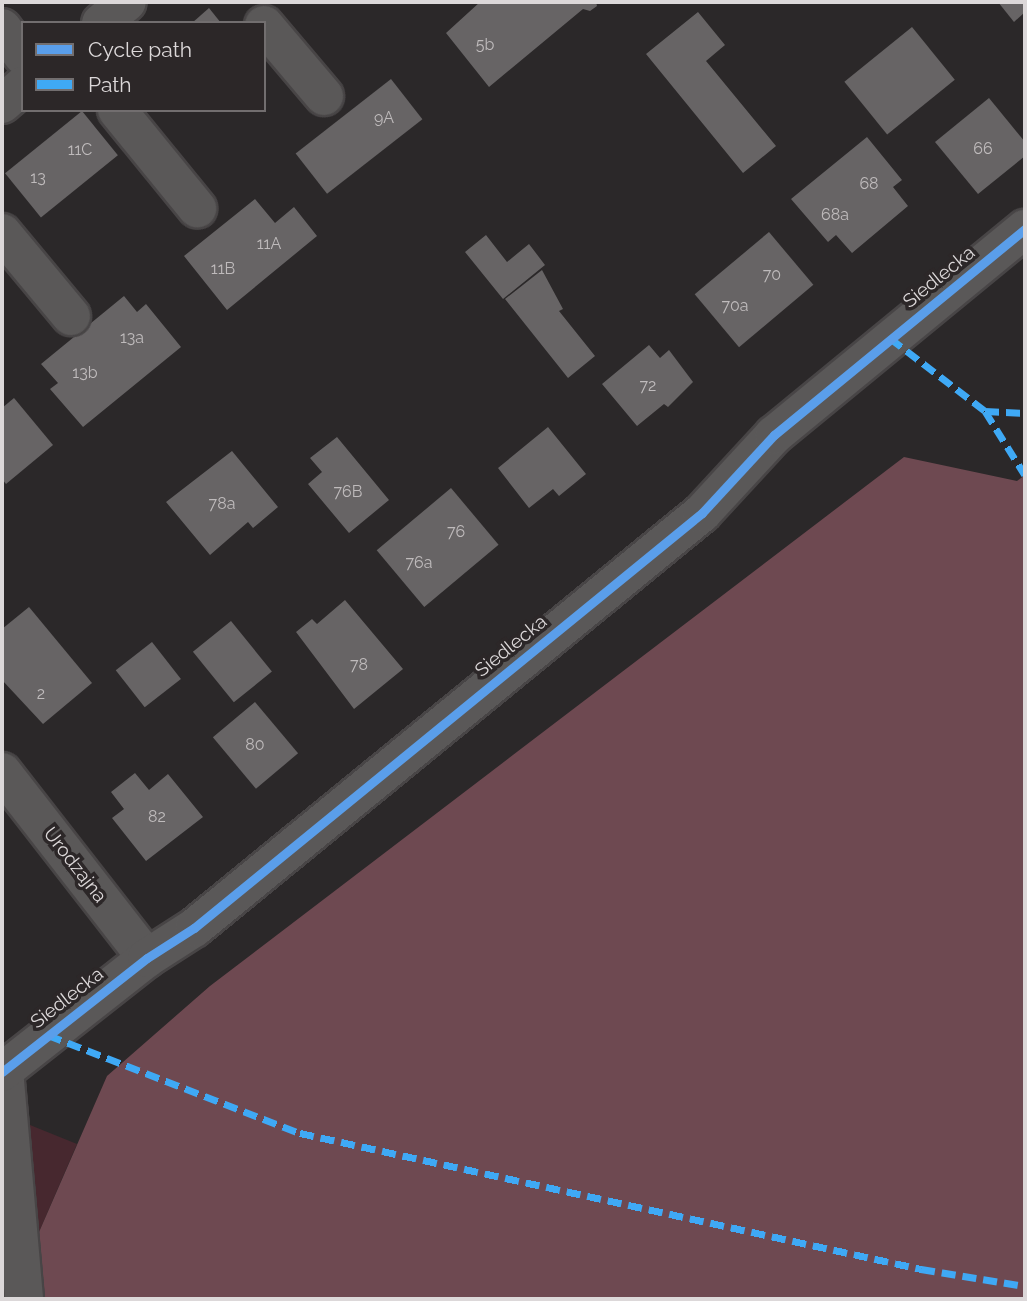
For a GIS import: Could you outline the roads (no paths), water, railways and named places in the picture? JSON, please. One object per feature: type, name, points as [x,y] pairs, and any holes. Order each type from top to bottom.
[{"type":"street","points":[[103,21],[127,2]]},
{"type":"street","points":[[244,2],[260,21]]},
{"type":"street","points":[[2,28],[21,53]]},
{"type":"street","points":[[266,28],[324,96]]},
{"type":"street","points":[[2,104],[21,88]]},
{"type":"street","points":[[119,112],[197,208]]},
{"type":"street","name":"Siedlecka","points":[[3,1071],[147,958],[194,928],[702,513],[774,435],[1025,229]]},
{"type":"street","points":[[2,233],[71,316]]},
{"type":"street","name":"Urodzajna","points":[[2,772],[147,958]]},
{"type":"street","points":[[3,1071],[24,1299]]}]
